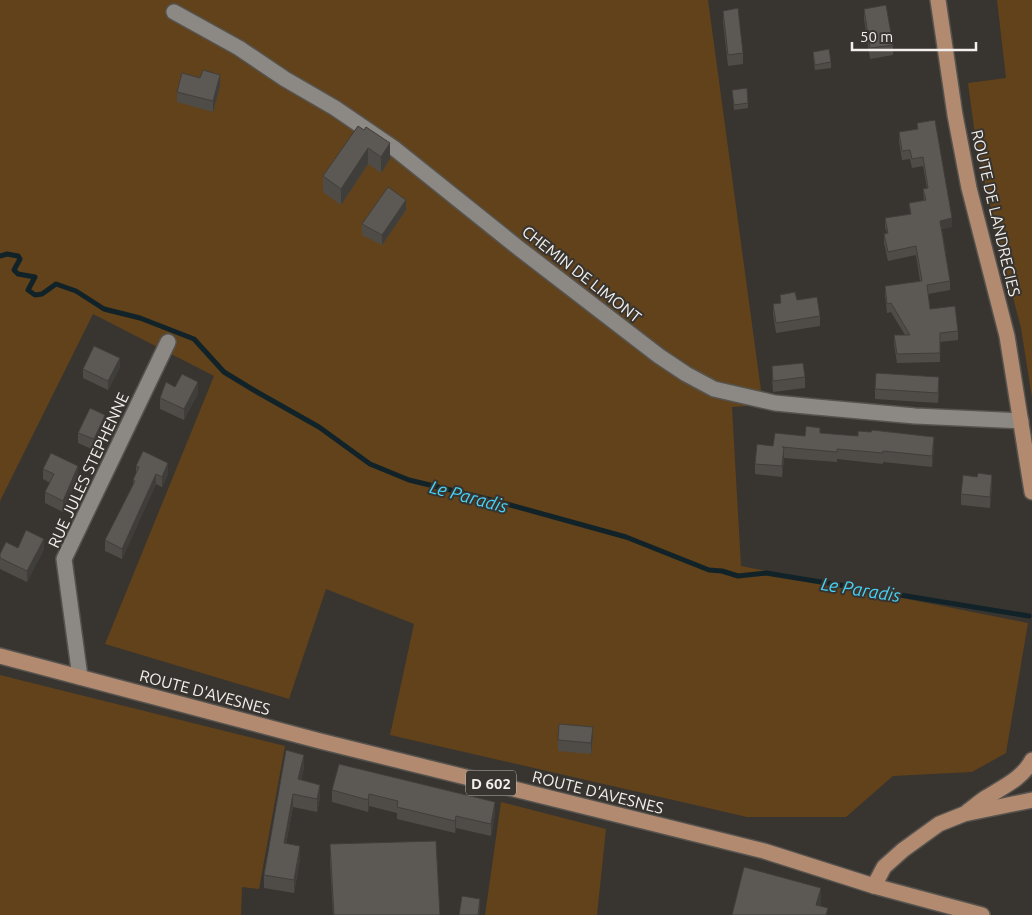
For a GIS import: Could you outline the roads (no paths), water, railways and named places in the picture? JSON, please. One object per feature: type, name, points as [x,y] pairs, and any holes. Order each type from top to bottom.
[{"type":"main road","name":"ROUTE DE LANDRECIES","points":[[938,0],[955,115],[969,188],[1007,336],[1032,492]]},
{"type":"main road","name":"ROUTE D'AVESNES","points":[[0,656],[320,741],[764,851],[874,886],[982,915]]},
{"type":"main road","points":[[964,814],[1016,778],[1032,760]]},
{"type":"main road","points":[[874,886],[884,868],[903,850],[939,824],[964,814],[1032,800]]},
{"type":"street","name":"CHEMIN DE LIMONT","points":[[174,12],[239,48],[285,79],[335,108],[387,144],[659,356],[686,374],[714,389],[776,403],[915,416],[1021,422]]},
{"type":"street","name":"RUE JULES STEPHENNE","points":[[80,677],[64,559],[168,342]]},
{"type":"waterway","name":"Le Paradis","points":[[0,256],[7,254],[18,256],[20,259],[14,270],[18,274],[35,277],[28,290],[35,295],[42,294],[56,284],[76,291],[104,309],[140,318],[194,339],[224,372],[319,427],[370,464],[409,480],[496,501],[626,537],[709,570],[722,571],[738,576],[766,573],[1029,616]]}]
